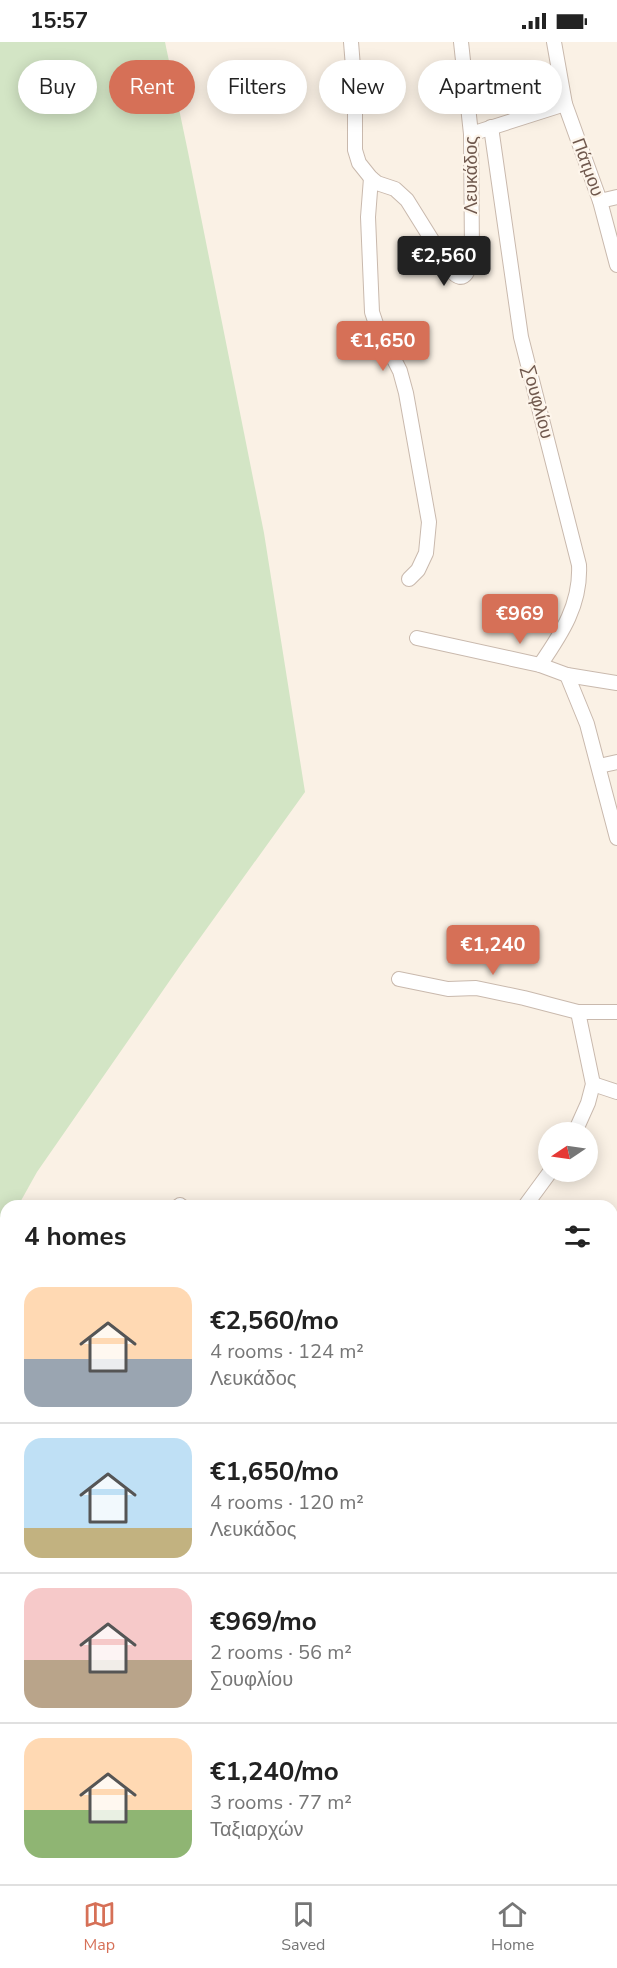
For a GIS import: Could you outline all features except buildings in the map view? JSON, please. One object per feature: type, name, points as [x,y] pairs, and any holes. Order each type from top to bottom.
[{"type":"street","points":[[351,42],[355,92],[355,150],[359,163],[371,178],[368,217],[372,312],[403,382],[429,522],[426,553],[418,570],[409,579]]},
{"type":"street","name":"Λευκάδος","points":[[371,178],[395,189],[407,200],[454,274],[463,276],[470,270],[472,253],[471,134],[461,42]]},
{"type":"street","name":"Πάτμου","points":[[554,42],[565,104],[600,201],[617,265]]},
{"type":"street","points":[[471,134],[565,104]]},
{"type":"street","name":"Σουφλίου","points":[[491,127],[521,337],[579,564],[579,588],[572,613],[540,665]]},
{"type":"street","points":[[600,201],[617,197]]},
{"type":"street","points":[[417,638],[540,665],[567,675],[617,684]]},
{"type":"street","points":[[567,675],[587,724],[617,838]]},
{"type":"street","points":[[599,766],[617,762]]},
{"type":"street","points":[[399,979],[448,989],[476,988],[578,1012],[617,1012]]},
{"type":"street","points":[[578,1012],[593,1084],[579,1122]]},
{"type":"street","points":[[593,1084],[617,1092]]},
{"type":"street","points":[[529,1200],[543,1182]]},
{"type":"green space","points":[[0,42],[165,42],[169,60],[109,60],[109,114],[180,114],[264,533],[305,792],[182,963],[37,1172],[21,1200],[0,1200]]}]
